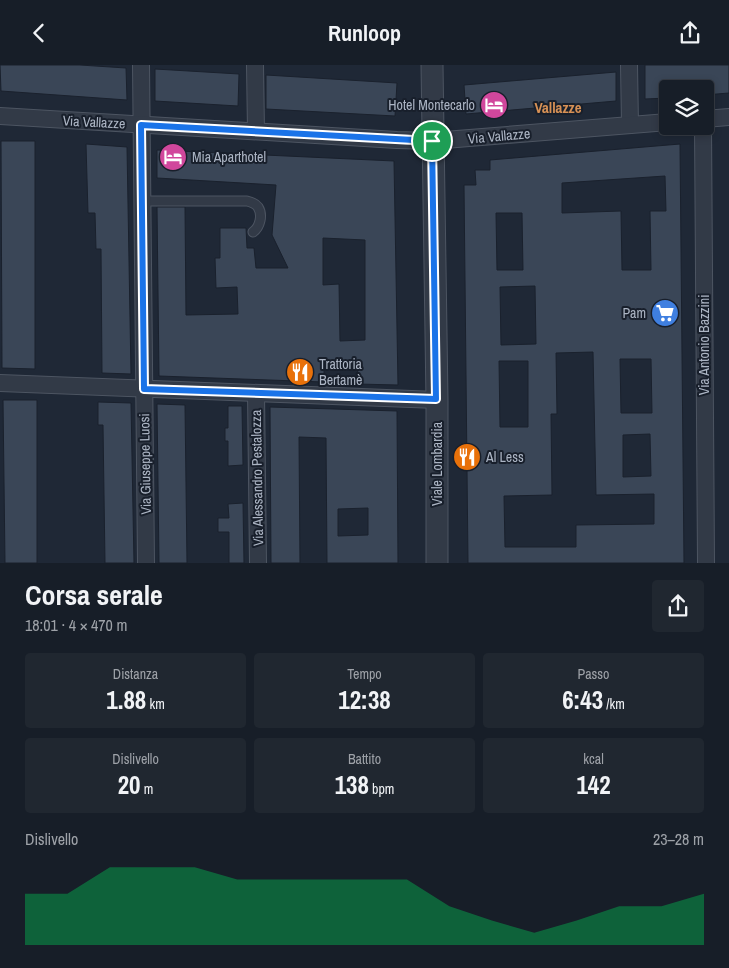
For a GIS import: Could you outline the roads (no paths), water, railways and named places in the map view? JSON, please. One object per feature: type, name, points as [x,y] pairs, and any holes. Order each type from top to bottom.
[{"type":"street","name":"Via Giuseppe Luosi","points":[[141,65],[146,563]]},
{"type":"street","points":[[255,65],[256,131]]},
{"type":"street","name":"Viale Lombardia","points":[[432,65],[437,563]]},
{"type":"street","points":[[629,65],[630,125]]},
{"type":"street","name":"Via Vallazze","points":[[0,116],[432,141],[659,123]]},
{"type":"street","points":[[714,118],[729,117]]},
{"type":"street","name":"Via Antonio Bazzini","points":[[703,135],[706,563]]},
{"type":"street","points":[[0,383],[436,399]]},
{"type":"street","name":"Via Alessandro Pestalozza","points":[[256,393],[258,563]]},
{"type":"lane","points":[[142,201],[247,201],[254,203],[260,213],[258,229],[252,232]]},
{"type":"place","name":"Hotel Montecarlo","points":[[494,105]]},
{"type":"place","name":"Mia Aparthotel","points":[[173,157]]},
{"type":"place","name":"Pam","points":[[665,313]]},
{"type":"place","name":"Trattoria Bertamè","points":[[300,372]]},
{"type":"place","name":"Al Less","points":[[467,457]]},
{"type":"district","name":"Vallazze","points":[[558,108]]}]
